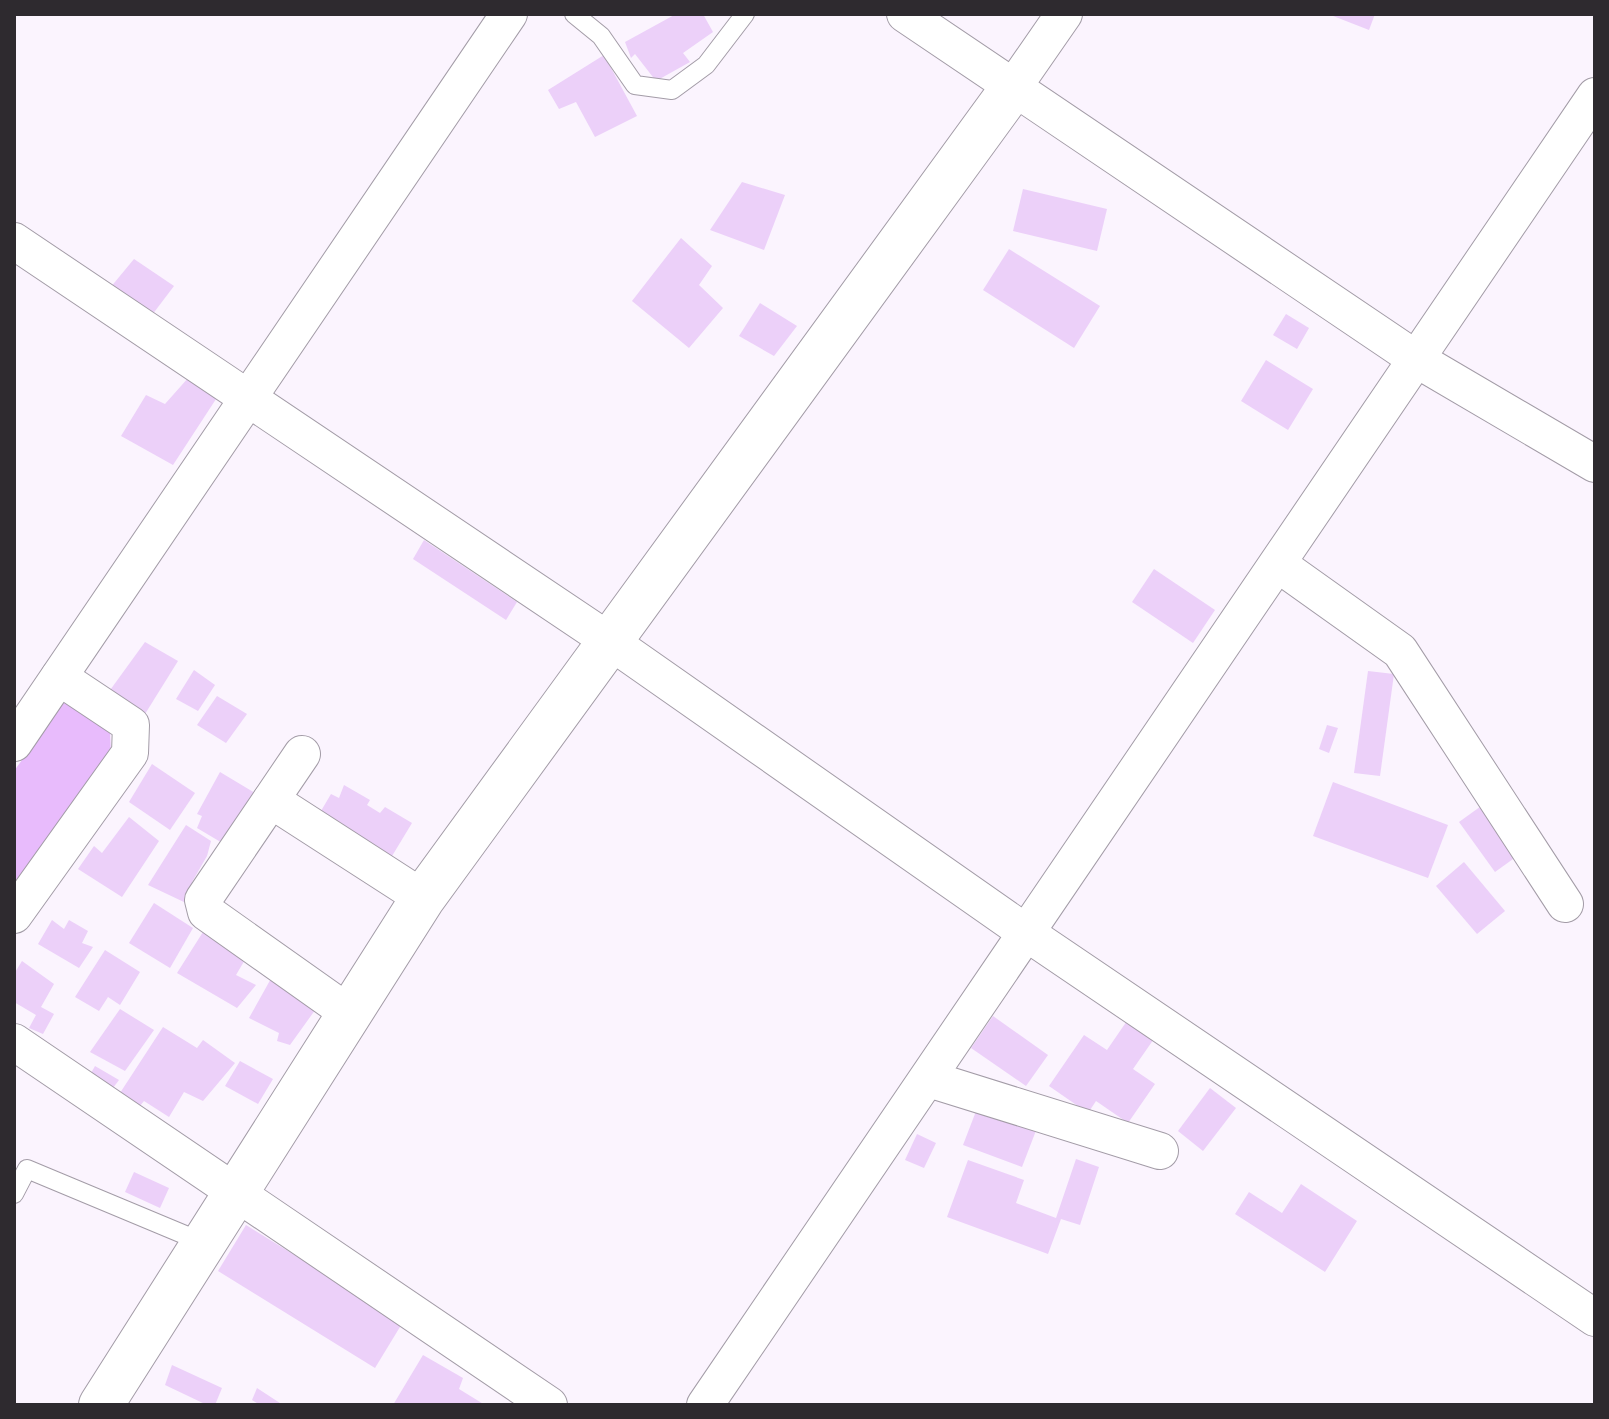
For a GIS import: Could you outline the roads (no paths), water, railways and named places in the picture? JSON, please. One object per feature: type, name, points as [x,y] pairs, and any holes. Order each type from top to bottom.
[{"type":"street","points":[[14,743],[509,14]]},
{"type":"street","points":[[905,14],[1416,359],[1595,464]]},
{"type":"street","points":[[101,1405],[423,898],[1064,14]]},
{"type":"street","points":[[705,1405],[1595,96]]},
{"type":"street","points":[[14,241],[246,400],[611,642],[1028,934],[1595,1318]]},
{"type":"street","points":[[1278,564],[1400,651],[1565,904]]},
{"type":"street","points":[[14,915],[130,753],[131,725],[59,677]]},
{"type":"street","points":[[302,754],[203,900],[206,912],[350,1014]]},
{"type":"street","points":[[271,800],[423,898]]},
{"type":"street","points":[[14,1042],[549,1405]]},
{"type":"street","points":[[929,1079],[1160,1151]]},
{"type":"lane","points":[[574,14],[601,36],[635,85],[672,90],[706,65],[745,14]]},
{"type":"lane","points":[[14,1194],[27,1169],[202,1242]]}]
